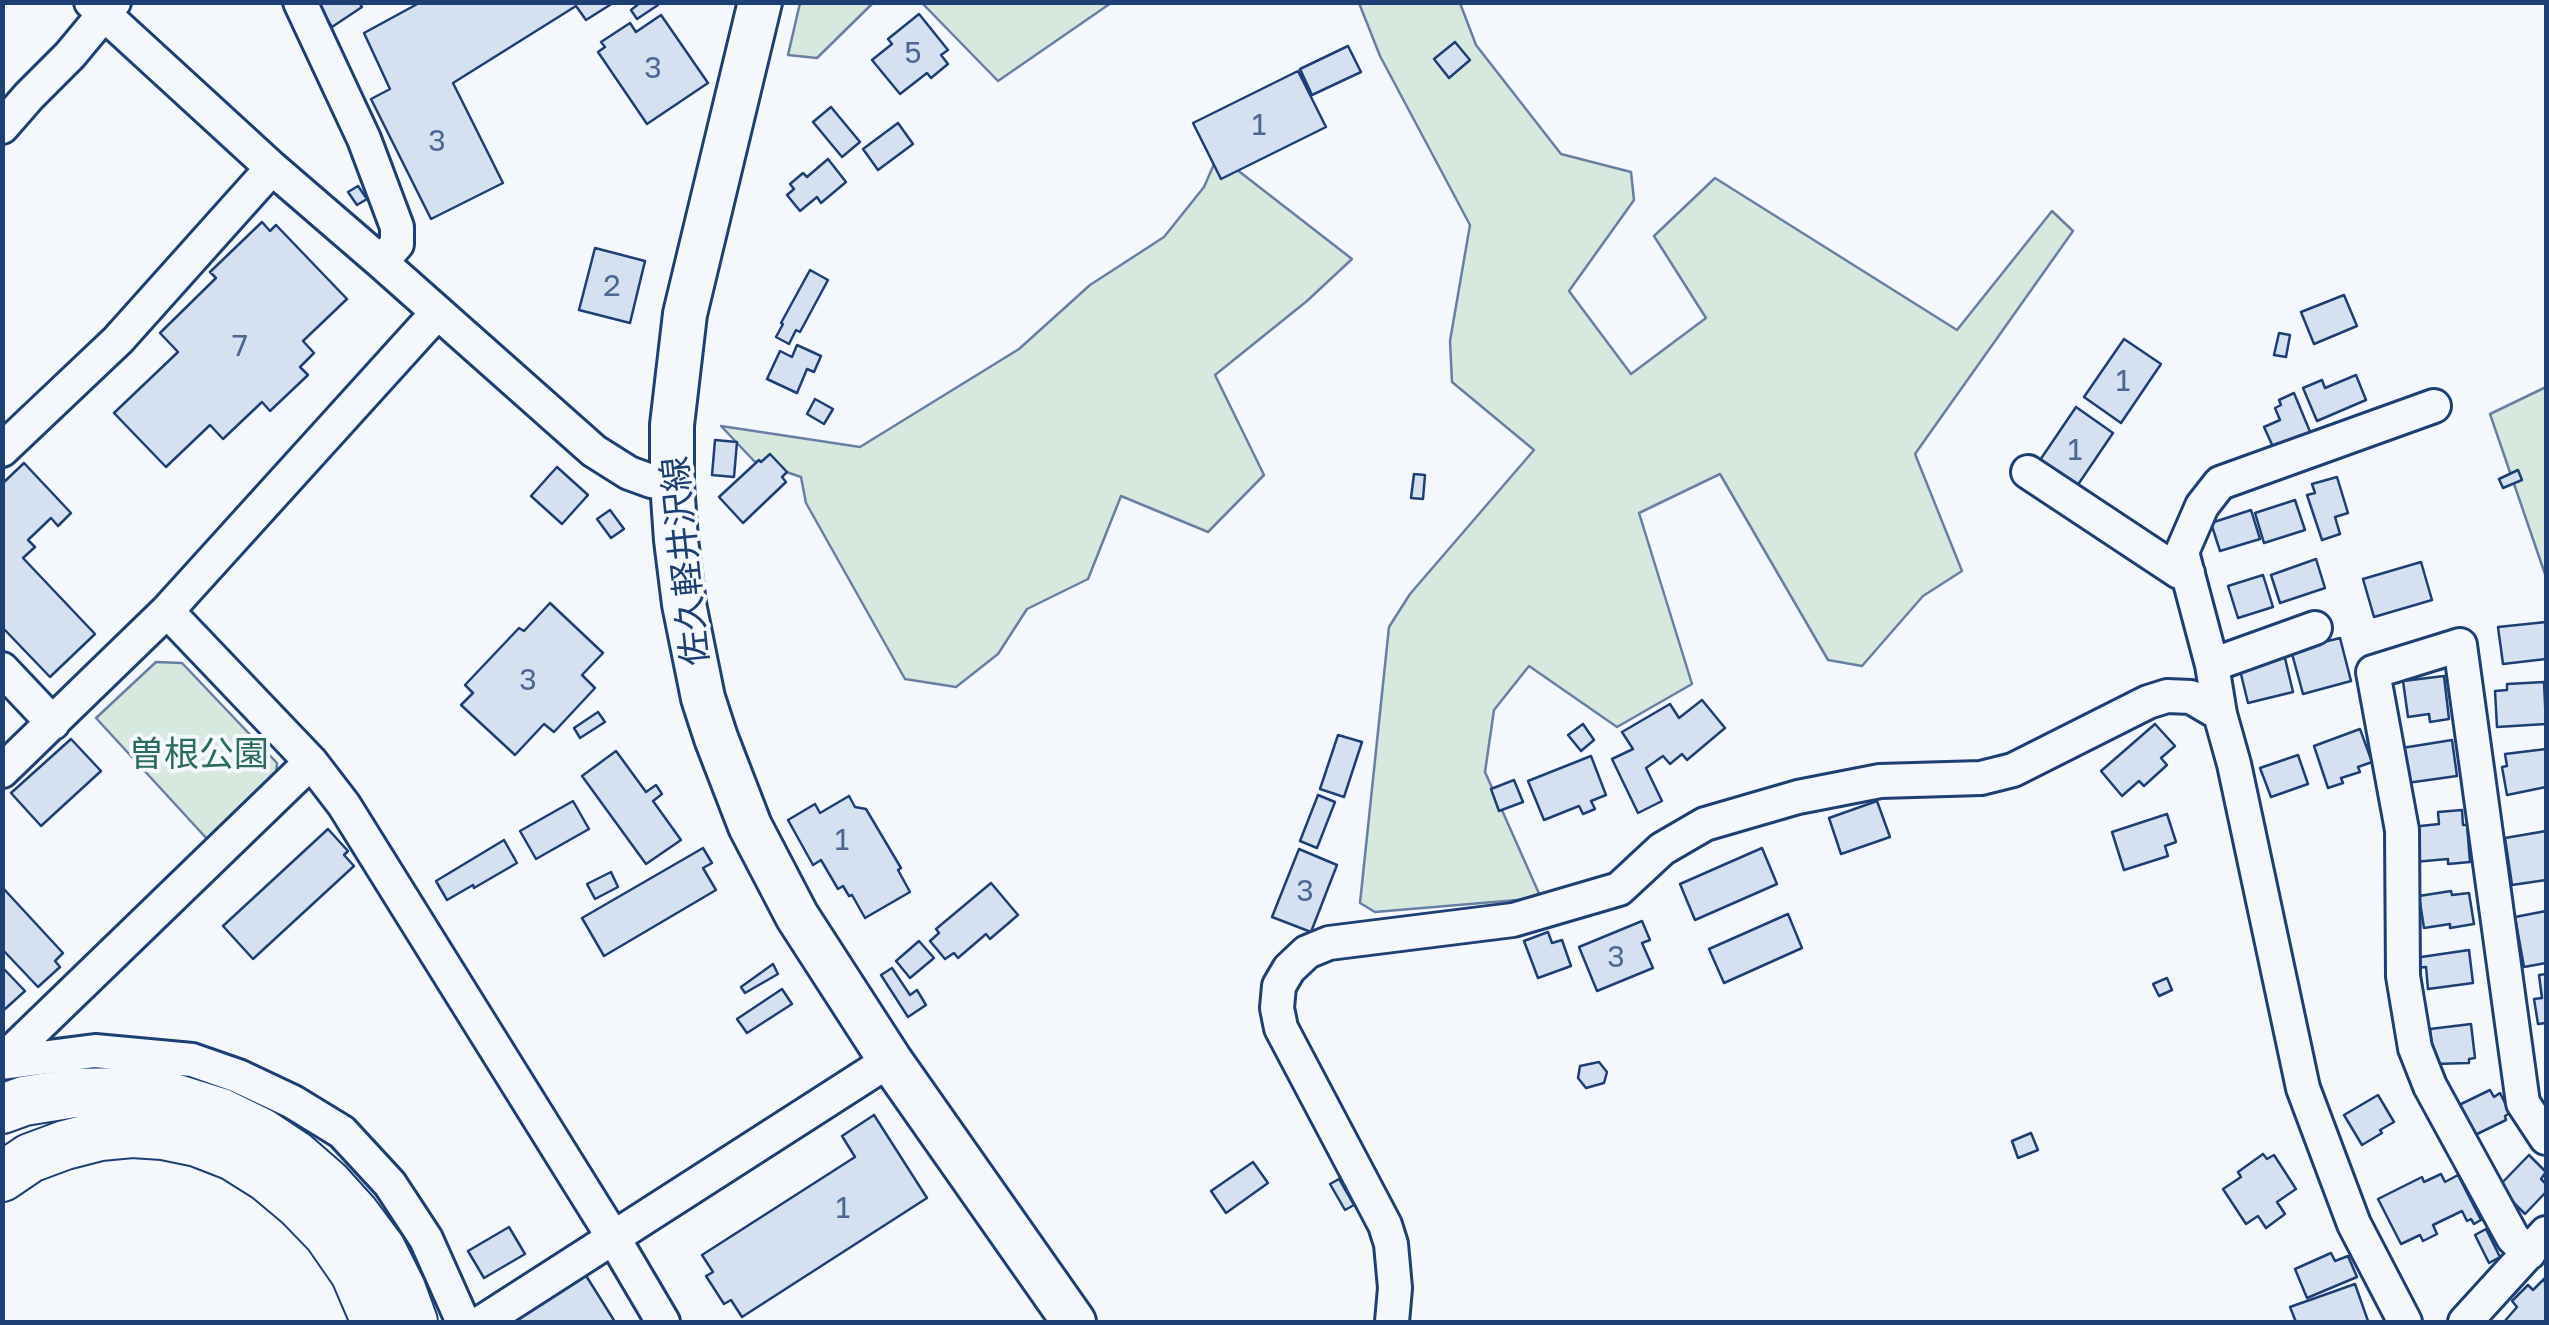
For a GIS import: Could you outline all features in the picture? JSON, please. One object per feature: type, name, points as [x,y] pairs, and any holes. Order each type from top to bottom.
[{"type":"highway","points":[[2,1108],[74,1093],[125,1092],[173,1098],[260,1132],[296,1156],[355,1214],[380,1249],[414,1322]]},
{"type":"highway","points":[[2,1178],[30,1158],[100,1136],[132,1132],[198,1142],[232,1156],[299,1204],[328,1234],[355,1274],[376,1322]]},
{"type":"main road","name":"佐久軽井沢線","points":[[760,2],[685,314],[672,425],[672,483],[682,588],[703,698],[750,826],[797,916],[890,1060],[1074,1322]]},
{"type":"street","points":[[300,2],[364,138],[397,227],[397,244],[381,262]]},
{"type":"street","points":[[2,127],[103,7],[272,168],[594,451],[629,473],[672,483]]},
{"type":"street","points":[[2,450],[118,340],[272,168]]},
{"type":"street","points":[[2,771],[167,612],[436,313]]},
{"type":"street","points":[[2404,1322],[2354,1224],[2303,1088],[2212,665],[2182,552],[2202,506],[2220,483],[2434,406]]},
{"type":"street","points":[[2028,472],[2179,572],[2188,573]]},
{"type":"street","points":[[167,612],[311,762],[344,805],[663,1322]]},
{"type":"street","points":[[2212,665],[2316,628]]},
{"type":"street","points":[[2538,1243],[2513,1238],[2430,1086],[2415,1048],[2404,976],[2402,830],[2373,672],[2460,644],[2522,1102],[2546,1138]]},
{"type":"street","points":[[2,669],[53,723]]},
{"type":"street","points":[[1392,1322],[1395,1288],[1386,1225],[1281,1028],[1277,1008],[1279,986],[1289,969],[1307,952],[1329,943],[1513,920],[1619,889],[1662,849],[1705,824],[1798,797],[1880,781],[1981,778],[2013,770],[2148,702],[2168,696],[2191,698],[2220,714]]},
{"type":"street","points":[[2,1062],[311,762]]},
{"type":"street","points":[[2,1062],[94,1051],[192,1060],[293,1102],[342,1132],[390,1184],[426,1239],[463,1322]]},
{"type":"street","points":[[482,1322],[890,1060]]},
{"type":"street","points":[[2465,1322],[2538,1243]]},
{"type":"green space","points":[[800,2],[873,3],[817,58],[788,55]]},
{"type":"green space","points":[[922,3],[1111,3],[998,81]]},
{"type":"green space","points":[[1359,3],[1460,3],[1476,45],[1561,154],[1631,172],[1634,200],[1569,291],[1631,374],[1706,318],[1654,236],[1715,178],[1957,330],[2052,211],[2073,231],[1915,454],[1962,571],[1923,596],[1862,666],[1828,660],[1720,474],[1639,513],[1692,684],[1617,727],[1529,666],[1494,710],[1485,772],[1541,898],[1375,912],[1360,903],[1389,627],[1410,594],[1534,450],[1452,382],[1450,341],[1470,225],[1380,56]]},
{"type":"green space","points":[[1218,155],[1352,259],[1215,375],[1264,475],[1208,532],[1121,496],[1088,579],[1027,609],[998,654],[956,687],[905,679],[806,503],[801,477],[754,461],[721,426],[860,447],[1019,349],[1090,285],[1164,237],[1204,187]]},
{"type":"green space","points":[[2546,387],[2546,577],[2490,414]]},
{"type":"green space","name":"曽根公園","points":[[156,662],[182,663],[277,763],[276,775],[208,840],[96,718]]},
{"type":"building","points":[[315,2],[359,2],[362,7],[332,27]]},
{"type":"building","points":[[421,2],[613,3],[586,20],[576,6],[453,83],[503,183],[431,219],[371,99],[390,89],[364,33]]},
{"type":"building","points":[[641,2],[658,5],[637,19],[631,10]]},
{"type":"building","points":[[919,14],[948,50],[941,55],[948,64],[931,78],[927,73],[900,94],[872,60],[892,44],[888,39]]},
{"type":"building","points":[[661,15],[708,83],[647,124],[598,52],[605,47],[601,42],[630,23],[636,32]]},
{"type":"building","points":[[1455,42],[1470,60],[1449,78],[1434,59]]},
{"type":"building","points":[[1348,46],[1361,72],[1312,95],[1300,69]]},
{"type":"building","points":[[1298,71],[1326,127],[1221,179],[1193,123]]},
{"type":"building","points":[[831,107],[860,142],[842,157],[813,122]]},
{"type":"building","points":[[898,123],[913,144],[878,170],[863,149]]},
{"type":"building","points":[[828,159],[846,182],[821,203],[817,197],[800,211],[787,195],[794,189],[790,184],[803,173],[807,177]]},
{"type":"building","points":[[358,186],[367,199],[357,205],[348,192]]},
{"type":"building","points":[[262,222],[270,231],[276,225],[347,299],[303,341],[314,353],[300,367],[308,375],[270,411],[262,402],[223,439],[210,425],[166,467],[114,413],[178,352],[160,333],[216,278],[210,272]]},
{"type":"building","points":[[595,248],[645,261],[630,323],[579,310]]},
{"type":"building","points":[[810,270],[828,280],[800,332],[796,330],[789,344],[776,337]]},
{"type":"building","points":[[2344,295],[2357,326],[2314,344],[2301,312]]},
{"type":"building","points":[[2279,333],[2290,335],[2286,357],[2274,355]]},
{"type":"building","points":[[2124,339],[2161,364],[2121,423],[2084,397]]},
{"type":"building","points":[[797,345],[821,356],[814,372],[807,369],[797,393],[767,379],[780,351],[792,357]]},
{"type":"building","points":[[2356,375],[2366,400],[2317,421],[2303,388],[2322,380],[2325,388]]},
{"type":"building","points":[[2294,393],[2311,434],[2274,449],[2264,427],[2280,420],[2275,408],[2281,405],[2279,400]]},
{"type":"building","points":[[815,399],[833,409],[824,424],[807,414]]},
{"type":"building","points":[[2076,407],[2113,433],[2073,492],[2036,466]]},
{"type":"building","points":[[715,440],[737,442],[734,477],[712,475]]},
{"type":"building","points":[[770,454],[787,472],[782,477],[786,482],[743,523],[719,497]]},
{"type":"building","points":[[24,463],[71,513],[58,526],[51,518],[28,540],[35,547],[23,558],[95,634],[50,677],[2,627],[2,484]]},
{"type":"building","points":[[557,467],[588,495],[562,524],[531,496]]},
{"type":"building","points":[[2518,470],[2522,480],[2503,488],[2499,479]]},
{"type":"building","points":[[1414,474],[1425,475],[1423,499],[1411,498]]},
{"type":"building","points":[[2337,477],[2348,513],[2335,517],[2340,534],[2322,540],[2307,495],[2315,493],[2312,484]]},
{"type":"building","points":[[2295,500],[2305,530],[2264,543],[2255,513]]},
{"type":"building","points":[[610,510],[624,529],[611,538],[597,519]]},
{"type":"building","points":[[2251,510],[2260,539],[2220,551],[2211,523]]},
{"type":"building","points":[[2316,559],[2325,588],[2280,603],[2271,575]]},
{"type":"building","points":[[2421,562],[2432,600],[2374,617],[2363,579]]},
{"type":"building","points":[[2263,575],[2273,607],[2238,618],[2228,586]]},
{"type":"building","points":[[550,603],[603,653],[582,675],[595,688],[554,732],[544,724],[515,755],[461,705],[473,693],[465,685],[519,628],[524,631]]},
{"type":"building","points":[[2546,622],[2546,659],[2503,664],[2498,627]]},
{"type":"building","points":[[2340,638],[2351,681],[2303,694],[2291,650]]},
{"type":"building","points":[[2284,654],[2293,692],[2248,703],[2239,666]]},
{"type":"building","points":[[2444,676],[2449,719],[2430,722],[2429,714],[2408,717],[2403,681]]},
{"type":"building","points":[[2544,682],[2546,724],[2497,727],[2495,691],[2507,690],[2507,684]]},
{"type":"building","points":[[1702,700],[1725,728],[1687,760],[1682,754],[1670,764],[1663,756],[1646,768],[1662,801],[1638,813],[1612,759],[1633,749],[1622,732],[1670,704],[1679,718]]},
{"type":"building","points":[[598,712],[605,722],[580,738],[574,728]]},
{"type":"building","points":[[1583,724],[1594,740],[1581,751],[1568,735]]},
{"type":"building","points":[[2155,724],[2175,746],[2161,758],[2167,765],[2144,786],[2139,781],[2122,796],[2101,771]]},
{"type":"building","points":[[2360,729],[2372,762],[2358,767],[2360,772],[2341,778],[2343,783],[2328,788],[2314,746]]},
{"type":"building","points":[[1338,735],[1362,742],[1344,797],[1320,789]]},
{"type":"building","points":[[71,739],[101,771],[41,826],[11,793]]},
{"type":"building","points":[[2452,740],[2457,776],[2407,783],[2402,748]]},
{"type":"building","points":[[2546,749],[2546,787],[2507,795],[2502,767],[2507,766],[2505,754]]},
{"type":"building","points":[[616,751],[646,792],[656,785],[662,794],[653,801],[681,840],[646,864],[582,776]]},
{"type":"building","points":[[2298,755],[2308,784],[2271,797],[2260,768]]},
{"type":"building","points":[[1591,756],[1606,795],[1591,801],[1595,809],[1583,814],[1579,806],[1544,820],[1528,781]]},
{"type":"building","points":[[1514,780],[1523,802],[1499,811],[1491,789]]},
{"type":"building","points":[[1318,795],[1335,802],[1317,848],[1300,841]]},
{"type":"building","points":[[849,796],[855,807],[866,809],[901,868],[898,870],[910,892],[865,918],[852,895],[843,886],[838,889],[821,860],[813,865],[788,820],[815,804],[820,813]]},
{"type":"building","points":[[573,801],[589,829],[536,859],[520,831]]},
{"type":"building","points":[[1877,801],[1890,837],[1841,854],[1829,818]]},
{"type":"building","points":[[2462,810],[2470,862],[2414,862],[2411,827],[2439,824],[2438,812]]},
{"type":"building","points":[[2167,814],[2176,842],[2165,846],[2168,856],[2124,870],[2112,832]]},
{"type":"building","points":[[328,829],[348,851],[344,855],[354,866],[253,959],[223,926]]},
{"type":"building","points":[[2546,831],[2546,880],[2512,885],[2505,838]]},
{"type":"building","points":[[504,840],[517,863],[447,900],[436,881]]},
{"type":"building","points":[[703,848],[712,863],[703,868],[716,890],[604,956],[582,918]]},
{"type":"building","points":[[1762,848],[1777,884],[1695,920],[1680,884]]},
{"type":"building","points":[[1299,849],[1337,865],[1311,932],[1272,917]]},
{"type":"building","points":[[611,872],[618,887],[595,899],[587,884]]},
{"type":"building","points":[[991,883],[1018,915],[990,939],[986,934],[958,958],[954,953],[945,959],[930,941],[939,933],[936,929]]},
{"type":"building","points":[[2,887],[63,953],[55,961],[60,967],[38,987],[2,949]]},
{"type":"building","points":[[2451,891],[2452,895],[2469,893],[2474,924],[2424,928],[2419,896]]},
{"type":"building","points":[[2546,911],[2546,963],[2524,967],[2515,917]]},
{"type":"building","points":[[1788,914],[1802,948],[1724,983],[1709,949]]},
{"type":"building","points":[[1642,921],[1650,940],[1642,943],[1653,968],[1597,991],[1579,947]]},
{"type":"building","points":[[1548,932],[1552,943],[1562,940],[1571,966],[1538,978],[1524,941]]},
{"type":"building","points":[[919,941],[934,958],[910,978],[896,961]]},
{"type":"building","points":[[2469,950],[2473,983],[2428,989],[2426,967],[2415,968],[2414,960],[2421,957]]},
{"type":"building","points":[[773,964],[778,974],[745,993],[741,987]]},
{"type":"building","points":[[2,967],[25,991],[5,1009],[2,1007]]},
{"type":"building","points":[[892,968],[910,995],[917,990],[926,1005],[908,1017],[881,975]]},
{"type":"building","points":[[2546,974],[2546,1023],[2538,1024],[2534,999],[2542,998],[2539,975]]},
{"type":"building","points":[[2167,978],[2172,990],[2159,996],[2153,984]]},
{"type":"building","points":[[782,989],[792,1004],[747,1033],[737,1019]]},
{"type":"building","points":[[2471,1024],[2475,1058],[2469,1059],[2469,1063],[2434,1064],[2430,1029]]},
{"type":"building","points":[[1599,1062],[1607,1072],[1604,1083],[1586,1088],[1578,1078],[1580,1066]]},
{"type":"building","points":[[2490,1090],[2494,1097],[2500,1093],[2510,1113],[2506,1120],[2475,1135],[2459,1105]]},
{"type":"building","points":[[2378,1095],[2394,1122],[2362,1145],[2344,1115]]},
{"type":"building","points":[[874,1115],[927,1198],[742,1317],[731,1300],[724,1304],[706,1276],[713,1272],[702,1255],[855,1157],[842,1136]]},
{"type":"building","points":[[2031,1133],[2038,1150],[2018,1158],[2012,1141]]},
{"type":"building","points":[[2263,1154],[2267,1159],[2274,1155],[2296,1189],[2277,1202],[2285,1214],[2266,1228],[2258,1216],[2246,1224],[2223,1189]]},
{"type":"building","points":[[2529,1155],[2546,1172],[2541,1179],[2546,1192],[2525,1214],[2498,1187]]},
{"type":"building","points":[[1253,1162],[1268,1183],[1226,1213],[1211,1191]]},
{"type":"building","points":[[2441,1174],[2445,1182],[2458,1175],[2481,1220],[2474,1224],[2471,1219],[2467,1221],[2462,1211],[2433,1225],[2437,1234],[2423,1241],[2420,1235],[2401,1244],[2378,1199],[2422,1177],[2424,1182]]},
{"type":"building","points":[[1339,1179],[1354,1205],[1345,1210],[1330,1184]]},
{"type":"building","points":[[509,1227],[525,1254],[484,1278],[468,1251]]},
{"type":"building","points":[[2486,1229],[2500,1257],[2489,1263],[2475,1235]]},
{"type":"building","points":[[2331,1253],[2335,1261],[2348,1256],[2357,1277],[2307,1298],[2295,1269]]},
{"type":"building","points":[[585,1274],[615,1322],[509,1322]]},
{"type":"building","points":[[2545,1278],[2546,1322],[2504,1322],[2517,1307],[2512,1301],[2528,1285],[2533,1290]]},
{"type":"building","points":[[2355,1284],[2368,1321],[2296,1322],[2290,1307]]}]
